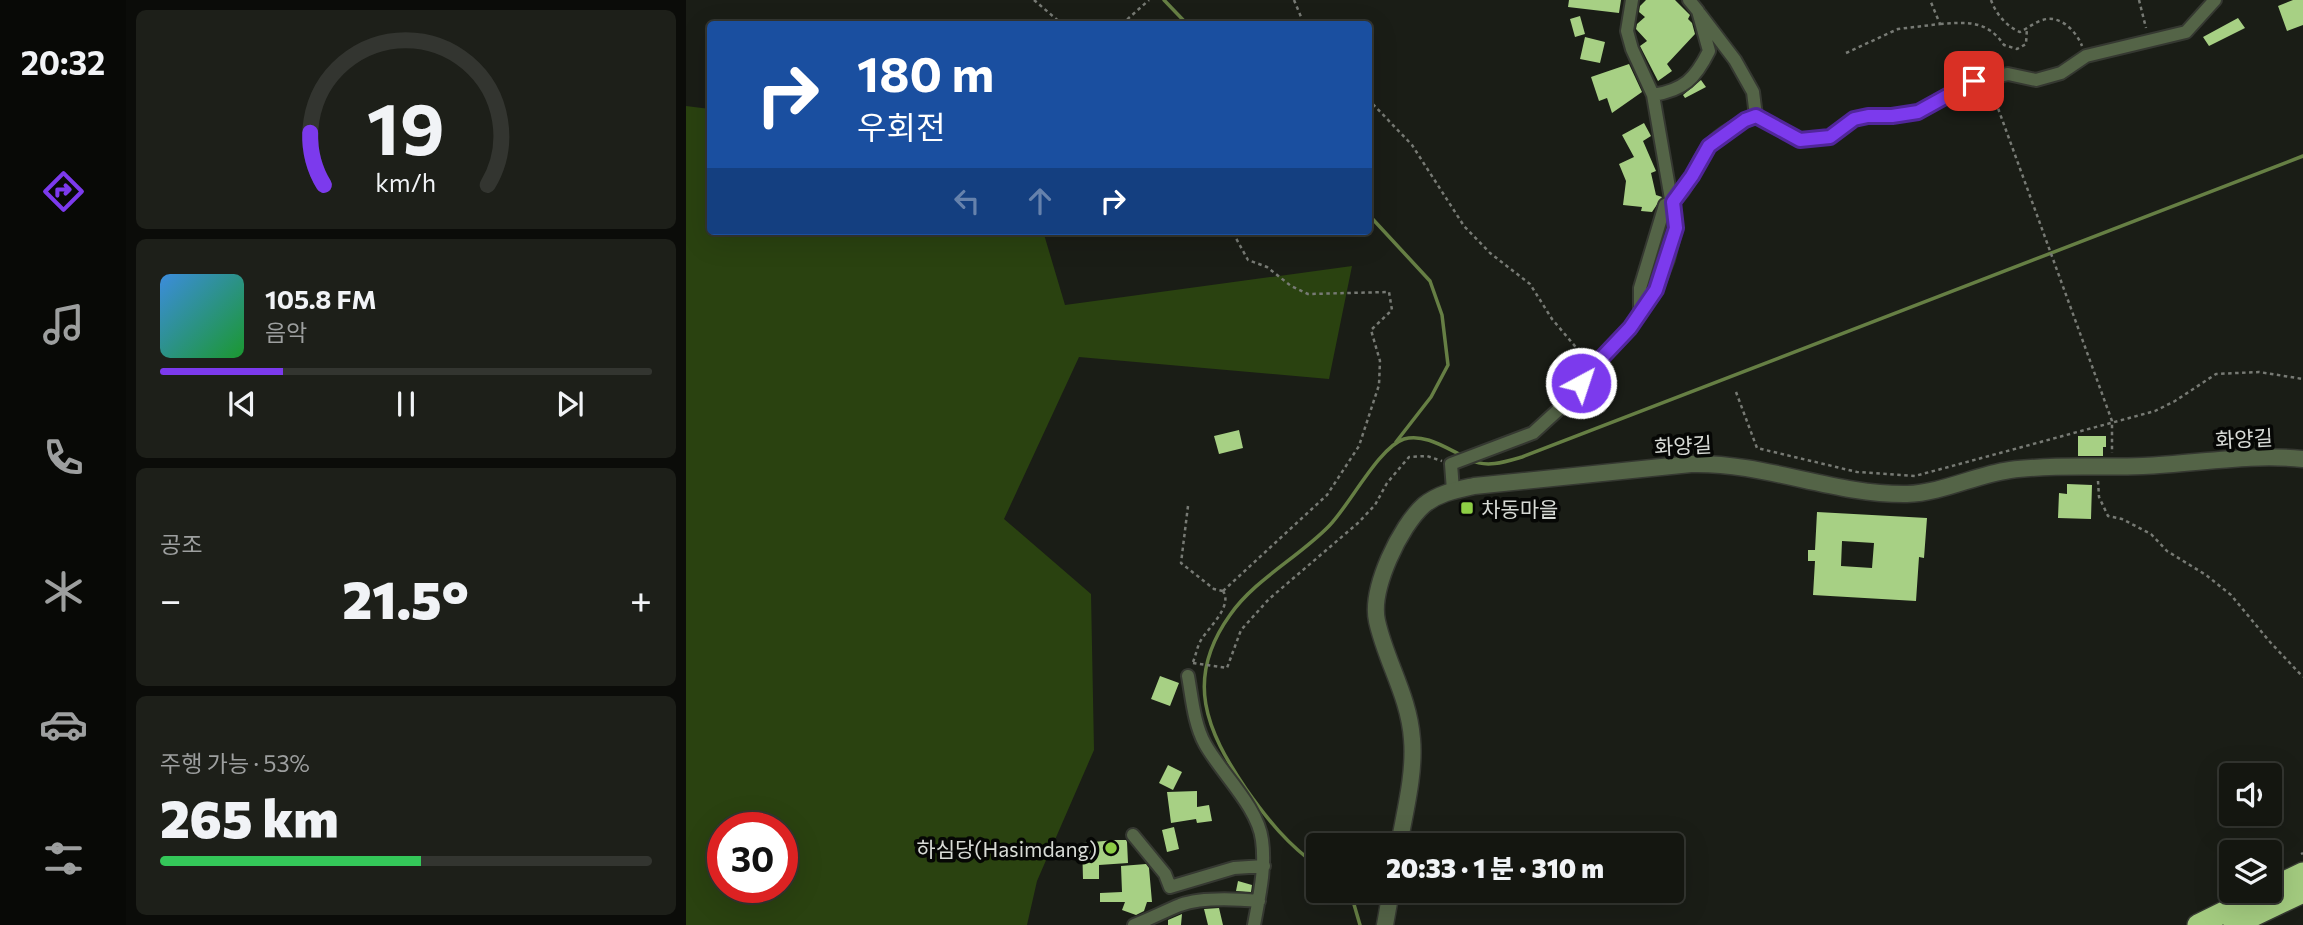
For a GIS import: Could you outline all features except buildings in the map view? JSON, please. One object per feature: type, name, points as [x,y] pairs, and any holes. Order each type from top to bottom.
[{"type":"highway","points":[[2282,878],[2302,860]]},
{"type":"highway","points":[[2234,925],[2303,892]]},
{"type":"highway","points":[[2198,925],[2242,903]]},
{"type":"street","points":[[1452,490],[1454,463],[1533,433],[1569,400],[1594,366],[1630,328],[1656,290],[1668,259],[1676,228],[1673,202],[1653,95],[1632,49],[1627,31],[1632,0]]},
{"type":"street","points":[[1689,0],[1735,60],[1753,92],[1756,116]]},
{"type":"street","points":[[1640,313],[1640,288],[1665,205],[1673,202],[1709,146],[1745,120],[1756,116],[1800,140],[1830,137],[1854,119],[1918,112],[1974,81],[2008,74],[2036,80],[2061,73],[2086,56],[2186,32],[2215,0]]},
{"type":"street","points":[[1653,95],[1672,92],[1698,73],[1709,51],[1698,12]]},
{"type":"street","name":"화양길","points":[[1401,833],[1412,761],[1412,741],[1405,697],[1376,618],[1376,599],[1379,584],[1413,519],[1435,498],[1452,490],[1716,463],[1778,473],[1846,489],[1910,494],[2007,471],[2037,467],[2105,467],[2266,457],[2303,459]]},
{"type":"street","points":[[1188,676],[1203,740],[1251,812],[1262,837],[1264,866],[1254,925]]},
{"type":"street","points":[[1133,835],[1165,874],[1170,887],[1234,868],[1264,866]]},
{"type":"street","points":[[1134,925],[1151,920],[1182,904],[1236,899],[1258,901]]},
{"type":"street","points":[[1385,925],[1389,903]]},
{"type":"path","points":[[1034,0],[1058,21]]},
{"type":"path","points":[[1125,21],[1149,0]]},
{"type":"path","points":[[1294,0],[1303,21]]},
{"type":"path","points":[[1930,0],[1940,24]]},
{"type":"path","points":[[1991,0],[2009,27],[2020,32],[2044,19],[2056,19],[2071,29],[2086,56]]},
{"type":"path","points":[[2139,0],[2141,15],[2151,41]]},
{"type":"path","points":[[1846,53],[1898,29],[1959,23],[1983,26],[1996,34],[2004,45],[2017,49],[2026,44],[2027,29]]},
{"type":"path","points":[[1987,78],[2112,421],[2099,497],[2108,516],[2122,519],[2151,534],[2167,551],[2206,575],[2231,595],[2303,677]]},
{"type":"path","points":[[1372,103],[1412,145],[1464,226],[1490,253],[1530,284],[1552,319],[1594,366]]},
{"type":"path","points":[[1223,591],[1327,495],[1359,446],[1379,385],[1380,361],[1371,330],[1392,310],[1389,292],[1308,294],[1299,290],[1267,267],[1248,260],[1234,235]]},
{"type":"path","points":[[1737,392],[1757,448],[1857,472],[1915,476],[2155,411],[2216,374],[2259,372],[2303,379]]},
{"type":"path","points":[[1188,506],[1181,563],[1214,589],[1223,591],[1226,596],[1226,604],[1199,643],[1193,663],[1227,668],[1241,630],[1269,599],[1358,523],[1375,505],[1387,483],[1409,457],[1427,456],[1454,463]]},
{"type":"green space","points":[[686,106],[707,109],[707,235],[1044,235],[1065,305],[1352,266],[1329,379],[1079,357],[1004,519],[1091,594],[1094,750],[1037,881],[1027,925],[686,925]]},
{"type":"waterway","points":[[1164,0],[1184,21]]},
{"type":"waterway","points":[[1470,460],[1489,464],[1522,457],[2303,156]]},
{"type":"waterway","points":[[1372,218],[1430,281],[1442,315],[1448,365],[1431,397],[1396,442]]},
{"type":"waterway","points":[[1306,856],[1270,821],[1246,789],[1220,746],[1211,725],[1204,683],[1207,661],[1216,638],[1230,615],[1251,591],[1329,526],[1394,444],[1404,439],[1419,438],[1435,442],[1463,456]]},
{"type":"waterway","points":[[1354,903],[1360,925]]},
{"type":"place","name":"차동마을","points":[[1467,508]]},
{"type":"place","name":"하심당(Hasimdang)","points":[[1111,848]]},
{"type":"route","points":[[1581,383],[1630,328],[1656,290],[1676,228],[1673,202],[1709,146],[1745,120],[1756,116],[1800,140],[1830,137],[1854,119],[1918,112],[1974,81]]}]
